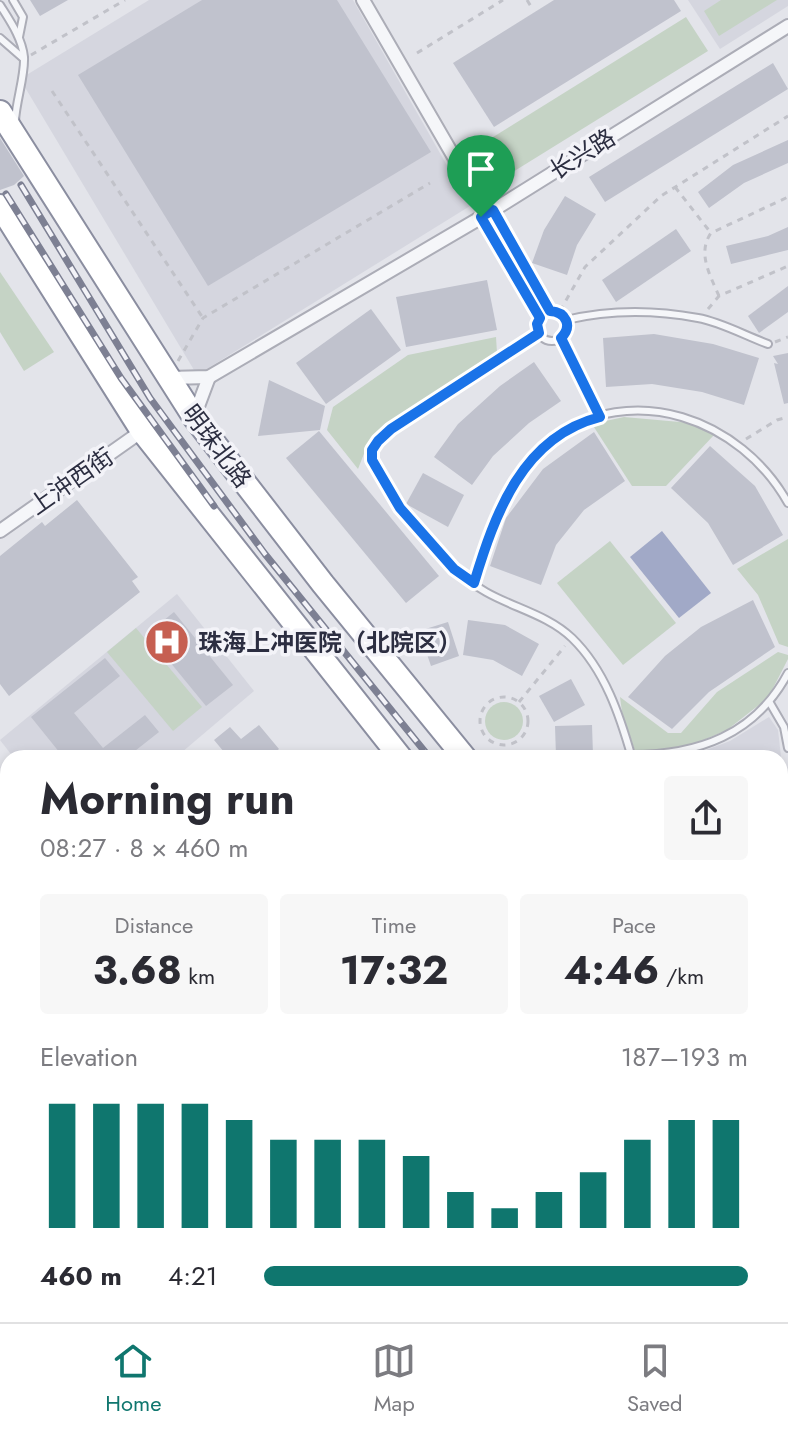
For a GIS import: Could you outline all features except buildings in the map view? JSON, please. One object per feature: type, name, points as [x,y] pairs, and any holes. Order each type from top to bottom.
[{"type":"highway","name":"明珠北路","points":[[0,112],[194,417],[323,584],[458,750]]},
{"type":"highway","name":"明珠北路","points":[[0,206],[9,230],[142,431],[395,750]]},
{"type":"street","points":[[363,0],[487,214]]},
{"type":"street","name":"长兴路","points":[[168,378],[209,377],[487,214],[788,26]]},
{"type":"street","points":[[194,417],[209,377]]},
{"type":"street","name":"上沖西街","points":[[0,531],[142,431]]},
{"type":"lane","points":[[13,0],[23,17],[19,37]]},
{"type":"lane","points":[[0,5],[19,37],[24,59],[16,101],[15,137]]},
{"type":"lane","points":[[0,38],[24,59]]},
{"type":"lane","points":[[487,214],[550,311]]},
{"type":"lane","points":[[487,214],[540,318]]},
{"type":"lane","points":[[550,311],[559,312],[566,320],[567,330],[561,338],[551,341],[539,333],[537,324],[550,311]]},
{"type":"lane","points":[[566,320],[590,314],[636,312],[700,318],[768,344]]},
{"type":"lane","points":[[539,333],[391,429],[372,450],[372,460],[400,508],[454,569],[486,592],[534,613],[572,638],[599,672],[622,722],[629,750]]},
{"type":"lane","points":[[474,583],[501,507],[523,470],[548,441],[581,422],[618,412],[692,418],[724,434],[775,479],[788,503]]},
{"type":"lane","points":[[690,750],[726,736],[770,703],[788,673]]},
{"type":"lane","points":[[770,703],[784,727],[788,748]]},
{"type":"path","points":[[24,59],[125,0]]},
{"type":"path","points":[[417,53],[503,0]]},
{"type":"path","points":[[527,0],[532,8]]},
{"type":"path","points":[[52,91],[203,318]]},
{"type":"path","points":[[559,312],[585,267],[661,196],[788,116]]},
{"type":"path","points":[[168,378],[203,318],[430,183]]},
{"type":"path","points":[[675,187],[711,233]]},
{"type":"path","points":[[719,296],[704,256],[711,233],[788,197]]},
{"type":"path","points":[[700,318],[719,296],[788,266]]},
{"type":"path","points":[[561,338],[600,417]]},
{"type":"path","points":[[737,445],[777,420],[788,417]]},
{"type":"path","points":[[519,702],[572,638]]},
{"type":"path","points":[[504,696],[519,702],[528,715],[526,731],[507,745],[492,742],[482,730],[480,722],[484,708],[496,698],[504,696]]},
{"type":"shaded area","points":[[149,0],[353,0],[470,206],[197,375],[20,79]]},
{"type":"shaded area","points":[[688,0],[788,0],[788,6],[720,49]]},
{"type":"shaded area","name":"珠海上冲医院（北院区）","points":[[177,594],[254,691],[184,750],[8,750],[0,740]]},
{"type":"shaded area","points":[[769,717],[778,730],[780,750],[706,750],[730,741]]},
{"type":"green space","points":[[721,0],[777,0],[719,36],[704,11]]},
{"type":"green space","points":[[686,17],[708,51],[495,183],[474,149]]},
{"type":"green space","points":[[0,272],[54,352],[24,371],[0,332]]},
{"type":"green space","points":[[496,337],[497,353],[384,425],[367,446],[358,469],[327,430],[333,407],[408,355]]},
{"type":"green space","points":[[624,417],[691,423],[714,435],[666,486],[632,486],[592,424]]},
{"type":"green space","points":[[788,539],[788,647],[779,644],[758,595],[737,569]]},
{"type":"green space","points":[[610,541],[676,623],[623,665],[557,583]]},
{"type":"green space","points":[[136,628],[202,707],[173,731],[107,652]]},
{"type":"green space","points":[[778,652],[788,655],[768,698],[727,730],[694,744],[667,750],[635,750],[620,697],[668,733],[681,733],[717,692]]},
{"type":"green space","points":[[504,702],[518,707],[523,721],[518,735],[504,740],[490,735],[485,721],[490,707]]},
{"type":"water","points":[[662,531],[711,593],[679,618],[630,557]]},
{"type":"railway","points":[[21,185],[150,398],[265,554],[424,750]]},
{"type":"railway","points":[[6,194],[121,378],[214,506]]},
{"type":"place","name":"珠海上冲医院（北院区）","points":[[167,642]]},
{"type":"route","points":[[493,210],[550,311],[559,312],[566,320],[567,330],[561,338],[600,417],[581,422],[548,441],[523,470],[501,507],[474,583],[454,569],[400,508],[372,460],[372,450],[391,429],[539,333],[537,324],[540,318],[481,217],[493,210]]}]
